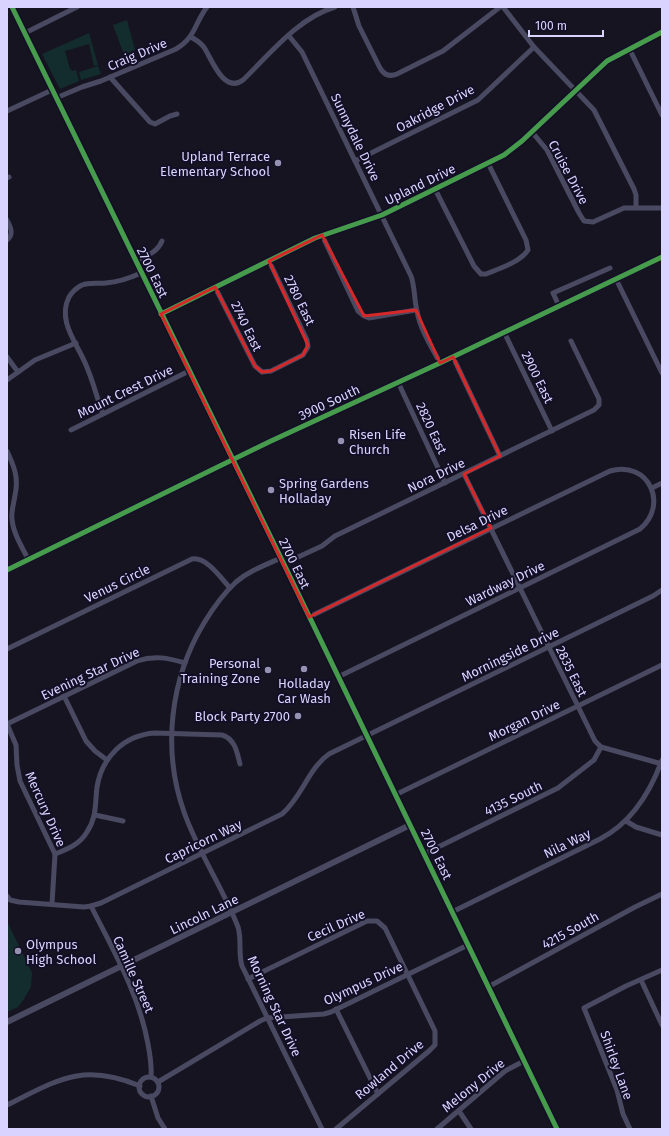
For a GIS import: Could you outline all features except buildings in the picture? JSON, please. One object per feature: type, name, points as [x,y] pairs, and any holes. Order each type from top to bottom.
[{"type":"main road","name":"3900 South","points":[[7,570],[271,441],[453,357],[662,257]]},
{"type":"street","name":"2700 East","points":[[12,7],[557,1129]]},
{"type":"street","points":[[24,32],[77,7]]},
{"type":"street","name":"Craig Drive","points":[[56,98],[82,86],[110,77],[176,49],[191,37],[198,21],[207,7]]},
{"type":"street","points":[[191,37],[205,48],[216,70],[228,81],[236,83],[243,80],[300,25],[314,16],[335,7]]},
{"type":"street","points":[[353,7],[359,26],[380,68],[384,73],[390,76],[443,51],[500,7]]},
{"type":"street","points":[[503,7],[534,47],[590,104],[634,189],[636,195],[636,207],[662,208]]},
{"type":"street","name":"Upland Drive","points":[[161,314],[322,235],[382,215],[488,163],[513,149],[607,61],[629,48],[662,32]]},
{"type":"street","name":"Sunnydale Drive","points":[[289,36],[302,52],[411,276],[414,288],[416,310],[424,332],[440,363]]},
{"type":"street","name":"Oakridge Drive","points":[[355,161],[478,100],[534,47]]},
{"type":"street","points":[[629,48],[662,115]]},
{"type":"street","points":[[110,77],[150,122],[155,124],[177,114]]},
{"type":"street","points":[[7,111],[52,90]]},
{"type":"street","name":"Cruise Drive","points":[[532,132],[547,150],[582,218],[588,222],[597,220],[624,208],[636,207]]},
{"type":"street","points":[[435,189],[474,266],[481,274],[486,274],[515,261],[528,250],[526,240],[488,163]]},
{"type":"street","points":[[7,220],[11,231],[10,237],[7,240]]},
{"type":"street","points":[[322,235],[358,310],[366,317],[416,310]]},
{"type":"street","points":[[135,261],[154,252],[160,247],[162,241]]},
{"type":"street","name":"2780 East","points":[[262,372],[271,371],[301,356],[307,350],[308,344],[269,261]]},
{"type":"street","points":[[559,306],[553,293],[610,268]]},
{"type":"street","points":[[103,414],[86,364],[66,324],[64,312],[66,303],[74,290],[83,285],[120,281],[141,273]]},
{"type":"street","points":[[616,279],[662,373]]},
{"type":"street","name":"2740 East","points":[[215,287],[255,366],[262,372]]},
{"type":"street","name":"2900 East","points":[[504,332],[552,431]]},
{"type":"street","name":"Nora Drive","points":[[282,561],[322,546],[335,536],[592,411],[599,405],[598,397],[571,341]]},
{"type":"street","points":[[7,380],[39,358],[76,344]]},
{"type":"street","points":[[453,357],[500,456]]},
{"type":"street","points":[[7,358],[18,372]]},
{"type":"street","name":"Mount Crest Drive","points":[[71,430],[189,371]]},
{"type":"street","name":"2820 East","points":[[398,382],[446,483]]},
{"type":"street","points":[[7,450],[15,467],[17,476],[12,521],[28,559]]},
{"type":"street","name":"Delsa Drive","points":[[309,617],[615,470],[629,469],[637,472],[644,477],[652,488]]},
{"type":"street","name":"2835 East","points":[[464,474],[492,528],[577,707],[595,741],[601,747]]},
{"type":"street","points":[[652,488],[662,483]]},
{"type":"street","name":"Wardway Drive","points":[[338,676],[640,529],[650,518],[654,509],[654,496],[652,488]]},
{"type":"street","name":"Venus Circle","points":[[7,649],[192,559],[198,558],[203,560],[230,588]]},
{"type":"street","name":"Morning Star Drive","points":[[282,561],[248,574],[230,588],[207,617],[184,663],[174,704],[172,755],[178,791],[188,822],[240,933],[241,961],[248,979],[322,1129]]},
{"type":"street","name":"Morningside Drive","points":[[367,736],[653,596],[662,590]]},
{"type":"street","name":"Evening Star Drive","points":[[7,724],[143,659],[150,657],[164,657],[184,663]]},
{"type":"street","name":"Morgan Drive","points":[[395,795],[662,665]]},
{"type":"street","points":[[64,696],[86,741],[95,751],[107,760]]},
{"type":"street","name":"Mercury Drive","points":[[7,724],[16,745],[17,765],[20,781],[55,854],[52,904]]},
{"type":"street","points":[[55,854],[72,847],[86,833],[95,815],[98,782],[107,760],[119,747],[133,738],[150,733],[220,734],[231,740],[240,764]]},
{"type":"street","name":"Capricorn Way","points":[[7,896],[13,901],[19,902],[91,906],[282,814],[293,803],[322,760],[329,754],[367,736]]},
{"type":"street","points":[[601,747],[662,763]]},
{"type":"street","name":"4135 South","points":[[424,854],[558,788],[594,760],[601,747]]},
{"type":"street","name":"Nila Way","points":[[452,912],[604,837],[626,821],[642,800],[662,763]]},
{"type":"street","points":[[95,815],[123,822]]},
{"type":"street","points":[[626,821],[636,827],[662,835]]},
{"type":"street","name":"Lincoln Lane","points":[[7,1022],[410,825]]},
{"type":"street","name":"4215 South","points":[[488,987],[635,907],[662,894]]},
{"type":"street","name":"Camille Street","points":[[91,906],[132,990],[144,1023],[152,1066],[151,1077]]},
{"type":"street","name":"Cecil Drive","points":[[248,979],[365,922],[372,920],[377,921],[383,926],[408,974]]},
{"type":"street","name":"Olympus Drive","points":[[158,1082],[267,1018],[324,1014],[468,944]]},
{"type":"street","points":[[662,970],[641,980],[662,1025]]},
{"type":"street","name":"Rowland Drive","points":[[336,1129],[435,1045],[435,1031],[408,974]]},
{"type":"street","name":"Shirley Lane","points":[[630,1129],[623,1114],[617,1090],[584,1008],[626,986],[641,980]]},
{"type":"street","points":[[336,1009],[378,1094]]},
{"type":"street","name":"Melony Drive","points":[[437,1129],[505,1071],[524,1061]]},
{"type":"street","points":[[7,1105],[54,1082],[74,1075],[99,1075],[126,1080],[140,1086]]},
{"type":"street","points":[[151,1077],[158,1082],[158,1091],[151,1096],[143,1094],[140,1086],[142,1080],[151,1077]]},
{"type":"street","points":[[151,1096],[163,1128]]},
{"type":"street","points":[[458,1111],[471,1129]]},
{"type":"highlighted area","points":[[322,235],[364,316],[416,310],[440,363],[453,357],[500,456],[464,474],[491,528],[309,617],[161,314],[215,287],[255,366],[262,372],[271,371],[303,355],[308,345],[269,261]]},
{"type":"green space","points":[[127,20],[135,50],[124,55],[113,25]]},
{"type":"green space","points":[[89,33],[98,65],[94,66],[89,44],[65,51],[70,69],[73,71],[76,70],[79,81],[60,89],[42,54]]},
{"type":"green space","points":[[98,66],[101,74],[81,80],[79,72]]},
{"type":"green space","points":[[7,921],[32,973],[31,987],[24,999],[18,1007],[7,1012]]},
{"type":"cycle path","points":[[12,7],[281,558],[557,1129]]},
{"type":"cycle path","points":[[161,314],[315,238],[382,215],[504,155],[522,141],[607,61],[662,32]]},
{"type":"cycle path","points":[[7,570],[271,441],[440,363],[662,257]]},
{"type":"place","name":"Upland Terrace Elementary School","points":[[278,163]]},
{"type":"place","name":"Risen Life Church","points":[[341,441]]},
{"type":"place","name":"Spring Gardens Holladay","points":[[271,490]]},
{"type":"place","name":"Holladay Car Wash","points":[[304,669]]},
{"type":"place","name":"Personal Training Zone","points":[[268,670]]},
{"type":"place","name":"Block Party 2700","points":[[298,716]]},
{"type":"place","name":"Olympus High School","points":[[18,951]]}]
